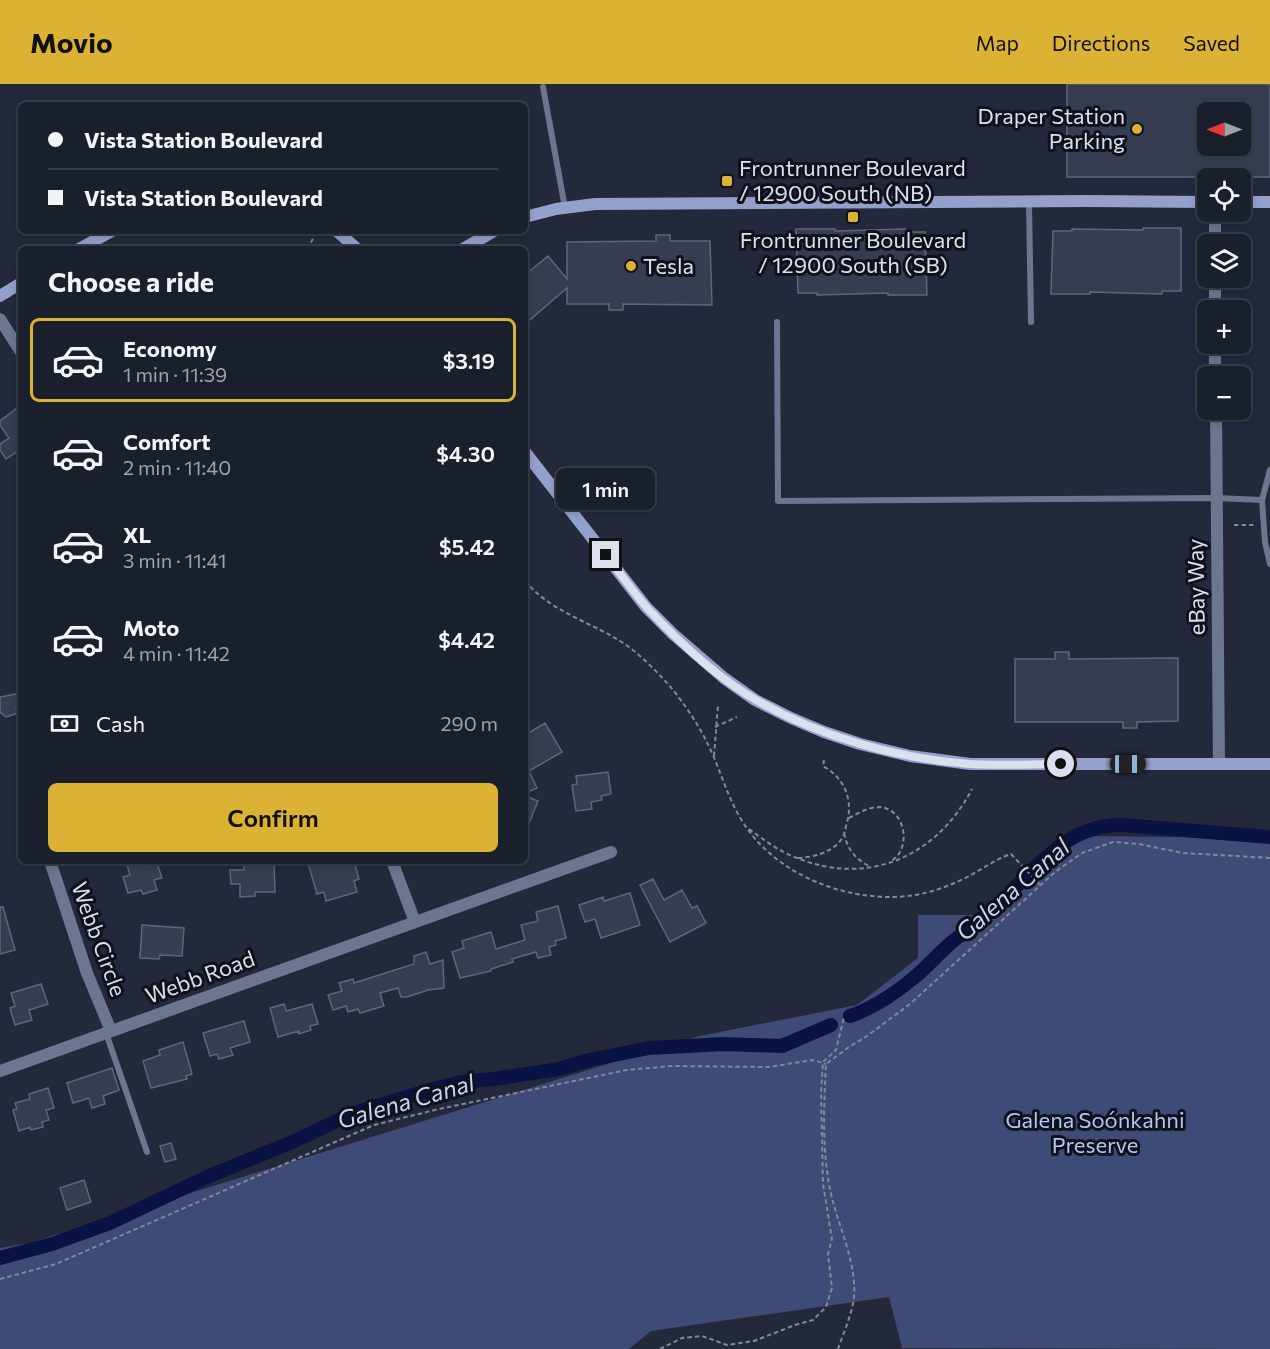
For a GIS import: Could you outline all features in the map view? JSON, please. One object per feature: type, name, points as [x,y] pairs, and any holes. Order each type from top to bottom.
[{"type":"street","points":[[528,216],[595,204],[1197,202]]},
{"type":"street","points":[[1251,202],[1270,202]]},
{"type":"street","points":[[84,246],[106,234]]},
{"type":"street","points":[[340,234],[354,246]]},
{"type":"street","points":[[469,246],[489,234]]},
{"type":"street","points":[[0,296],[18,285]]},
{"type":"street","points":[[0,319],[18,347]]},
{"type":"street","name":"eBay Way","points":[[1216,420],[1219,764]]},
{"type":"street","points":[[528,456],[646,607],[673,634],[724,678],[755,700],[824,732],[860,744],[910,756],[961,763],[1270,764]]},
{"type":"street","name":"Webb Road","points":[[0,1071],[611,852]]},
{"type":"street","name":"Webb Circle","points":[[51,864],[108,1032]]},
{"type":"street","points":[[393,864],[415,922]]},
{"type":"lane","points":[[543,87],[566,208]]},
{"type":"lane","points":[[1029,201],[1031,322]]},
{"type":"lane","points":[[777,322],[778,501],[1216,498],[1262,500]]},
{"type":"lane","points":[[1270,470],[1262,500],[1264,542],[1270,564]]},
{"type":"lane","points":[[108,1032],[147,1152]]},
{"type":"path","points":[[309,246],[314,237]]},
{"type":"path","points":[[1234,525],[1256,525]]},
{"type":"path","points":[[528,584],[551,604],[621,641],[645,661],[683,703],[714,759],[730,798],[746,827],[757,842],[780,862],[808,878],[854,893],[879,896],[916,895],[968,877],[1003,856],[1011,854],[1041,886]]},
{"type":"path","points":[[714,759],[718,705]]},
{"type":"path","points":[[715,727],[737,717]]},
{"type":"path","points":[[796,858],[823,854],[833,848],[842,839],[849,818],[848,798],[843,782],[834,772],[823,766],[824,760]]},
{"type":"path","points":[[746,827],[796,858],[818,865],[841,868],[888,865],[930,843],[953,819],[972,789]]},
{"type":"path","points":[[849,818],[861,811],[877,807],[887,808],[899,819],[904,840],[899,853],[888,865]]},
{"type":"path","points":[[844,833],[851,853],[870,867]]},
{"type":"path","points":[[0,1279],[56,1264],[374,1125],[439,1109],[627,1070],[671,1066],[769,1067],[813,1060],[824,1063],[867,1036],[909,1004],[1055,872],[1082,853],[1113,842],[1139,844],[1183,853],[1270,858]]},
{"type":"path","points":[[660,1349],[682,1338],[702,1336],[727,1345],[754,1341],[795,1324],[813,1320],[826,1307],[831,1288],[828,1254],[832,1239],[823,1184],[820,1093],[824,1063],[836,1050],[844,1017]]},
{"type":"path","points":[[824,1063],[825,1152],[829,1185],[851,1265],[854,1297],[838,1349]]},
{"type":"green space","name":"Galena Soónkahni Preserve","points":[[1079,836],[1270,838],[1270,1349],[902,1348],[889,1297],[651,1331],[629,1349],[0,1349],[0,1248],[29,1243],[695,1037],[857,1005],[918,958],[918,915],[975,915]]},
{"type":"building","name":"Draper Station Parking","points":[[1067,84],[1270,84],[1270,177],[1251,177],[1251,168],[1197,168],[1197,177],[1067,177]]},
{"type":"building","points":[[1143,228],[1181,228],[1181,291],[1162,291],[1162,294],[1090,292],[1090,294],[1051,294],[1053,231],[1143,230]]},
{"type":"building","points":[[796,229],[835,229],[835,231],[906,229],[906,232],[925,232],[927,295],[798,293]]},
{"type":"building","points":[[656,235],[670,235],[670,241],[710,241],[712,305],[623,304],[623,310],[609,310],[609,304],[567,304],[567,288],[528,321],[528,273],[548,256],[567,279],[567,242],[656,241]]},
{"type":"building","points":[[18,407],[18,451],[6,459],[0,450],[0,444],[9,438],[0,425],[0,421]]},
{"type":"building","points":[[1055,652],[1069,652],[1069,659],[1178,658],[1178,721],[1137,722],[1137,728],[1123,728],[1123,722],[1015,722],[1015,659],[1055,659]]},
{"type":"building","points":[[18,694],[18,708],[16,709],[18,713],[6,717],[0,712],[0,697]]},
{"type":"building","points":[[545,723],[562,752],[529,771],[537,788],[528,792],[528,733]]},
{"type":"building","points":[[608,772],[611,794],[601,796],[602,800],[591,802],[592,809],[576,811],[572,785],[577,784],[576,776]]},
{"type":"building","points":[[528,797],[538,801],[528,826]]},
{"type":"building","points":[[127,864],[148,864],[149,866],[157,864],[162,878],[154,880],[157,890],[143,894],[141,890],[128,893],[123,877],[130,875]]},
{"type":"building","points":[[244,864],[274,865],[275,892],[255,892],[255,896],[240,897],[240,884],[231,884],[230,870],[244,870]]},
{"type":"building","points":[[308,864],[355,864],[359,879],[354,881],[357,892],[326,901],[324,892],[317,894]]},
{"type":"building","points":[[653,879],[664,900],[682,890],[692,908],[697,906],[706,923],[670,942],[640,885]]},
{"type":"building","points":[[630,893],[640,925],[601,938],[595,919],[585,922],[579,905],[603,897],[604,901]]},
{"type":"building","points":[[558,906],[566,938],[555,941],[556,945],[549,947],[551,955],[538,958],[536,952],[512,959],[513,962],[491,969],[491,971],[460,978],[452,952],[464,948],[462,941],[491,932],[496,949],[525,940],[521,925],[538,921],[536,912]]},
{"type":"building","points":[[0,907],[3,907],[15,950],[0,954]]},
{"type":"building","points":[[142,925],[184,928],[182,956],[160,955],[159,959],[140,958]]},
{"type":"building","points":[[426,952],[430,964],[443,960],[444,988],[401,997],[398,988],[380,993],[384,1006],[360,1013],[358,1009],[348,1012],[346,1006],[333,1010],[328,995],[342,991],[339,983],[353,979],[354,983],[414,964],[414,956]]},
{"type":"building","points":[[41,984],[48,1004],[29,1010],[32,1020],[15,1025],[10,1008],[15,1006],[11,993]]},
{"type":"building","points":[[284,1004],[286,1011],[312,1004],[318,1024],[310,1026],[311,1030],[299,1034],[299,1031],[278,1037],[270,1008]]},
{"type":"building","points":[[244,1021],[250,1042],[230,1048],[233,1055],[219,1059],[217,1054],[210,1056],[203,1033]]},
{"type":"building","points":[[183,1042],[192,1074],[186,1076],[187,1079],[151,1088],[143,1061],[160,1055],[159,1050]]},
{"type":"building","points":[[112,1068],[119,1090],[103,1096],[105,1104],[92,1108],[89,1098],[73,1103],[67,1083]]},
{"type":"building","points":[[48,1088],[54,1108],[46,1110],[49,1120],[42,1122],[43,1127],[31,1130],[30,1127],[19,1131],[13,1110],[17,1109],[15,1103],[30,1099],[29,1094]]},
{"type":"building","points":[[171,1143],[176,1159],[165,1162],[160,1146]]},
{"type":"building","points":[[84,1180],[91,1202],[67,1210],[60,1188]]},
{"type":"waterway","name":"Galena Canal","points":[[850,1016],[876,1004],[909,982],[953,941],[996,906],[1055,850],[1085,832],[1122,825],[1270,837]]},
{"type":"waterway","name":"Galena Canal","points":[[0,1258],[52,1244],[110,1223],[209,1176],[290,1143],[354,1113],[430,1090],[461,1082],[559,1069],[589,1060],[649,1048],[724,1044],[782,1046],[831,1025]]},
{"type":"place","name":"Draper Station Parking","points":[[1137,129]]},
{"type":"place","name":"Frontrunner Boulevard / 12900 South (NB)","points":[[727,181]]},
{"type":"place","name":"Frontrunner Boulevard / 12900 South (SB)","points":[[853,217]]},
{"type":"place","name":"Tesla","points":[[631,266]]},
{"type":"route","points":[[606,555],[646,607],[673,634],[724,678],[755,700],[791,718],[860,744],[910,756],[970,764],[1061,764]]}]
